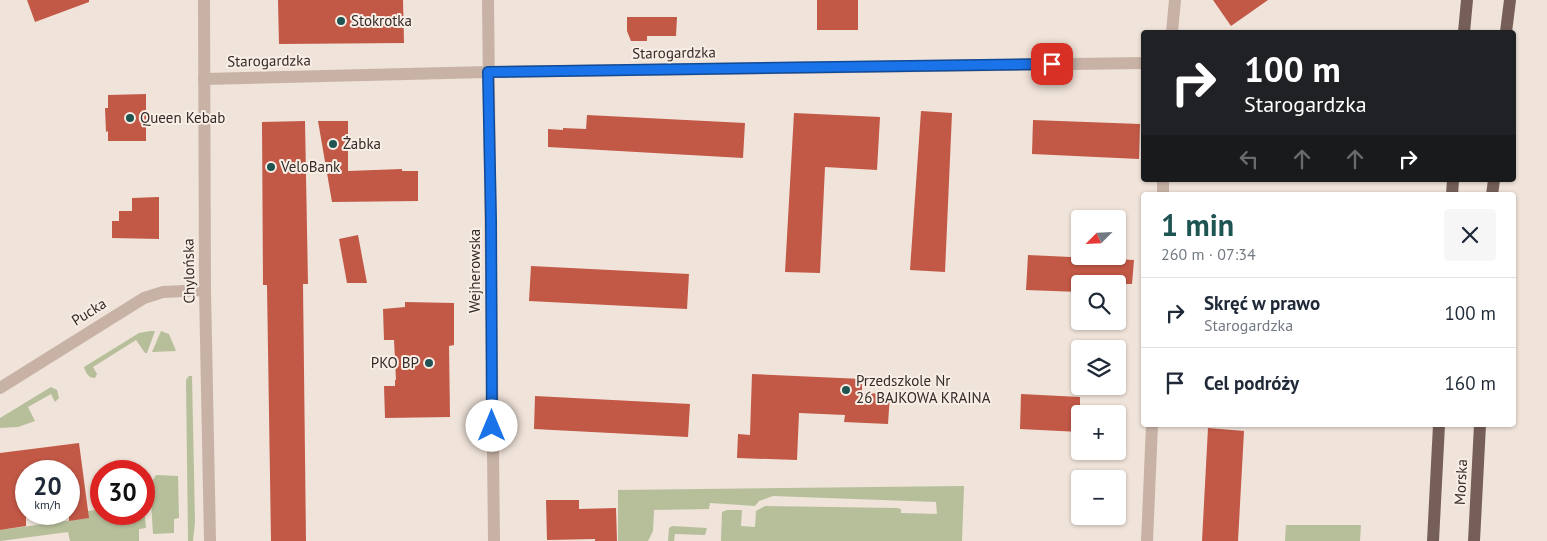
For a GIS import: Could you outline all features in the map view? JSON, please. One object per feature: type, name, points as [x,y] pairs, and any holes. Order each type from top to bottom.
[{"type":"main road","points":[[1464,30],[1467,0]]},
{"type":"main road","points":[[1506,30],[1510,0]]},
{"type":"main road","name":"Morska","points":[[1433,541],[1439,427]]},
{"type":"main road","name":"Morska","points":[[1474,541],[1480,427]]},
{"type":"street","name":"Chylońska","points":[[204,0],[210,541]]},
{"type":"street","name":"Wejherowska","points":[[488,0],[494,541]]},
{"type":"street","points":[[1172,30],[1174,0]]},
{"type":"street","name":"Starogardzka","points":[[204,79],[488,72],[1141,64]]},
{"type":"street","name":"Pucka","points":[[0,388],[144,298],[163,292],[206,290]]},
{"type":"street","points":[[1147,541],[1152,427]]},
{"type":"green space","points":[[155,331],[147,353],[145,353],[136,340],[93,367],[97,374],[95,378],[88,375],[84,367],[139,333]]},
{"type":"green space","points":[[161,331],[169,334],[176,351],[152,352]]},
{"type":"green space","points":[[189,376],[192,376],[195,522],[193,541],[188,541],[186,380]]},
{"type":"green space","points":[[51,387],[57,390],[59,398],[55,402],[51,394],[28,407],[35,421],[18,427],[0,428],[0,418]]},
{"type":"green space","points":[[156,475],[178,476],[179,518],[174,519],[174,533],[153,534],[152,525],[155,525]]},
{"type":"green space","points":[[964,486],[962,541],[721,541],[722,512],[727,510],[742,510],[741,526],[755,527],[756,511],[765,506],[897,508],[901,509],[901,513],[937,514],[936,502],[773,496],[759,501],[755,506],[710,503],[709,509],[654,510],[653,531],[648,541],[618,541],[618,490]]},
{"type":"green space","points":[[88,511],[90,511],[90,525],[146,525],[146,528],[139,529],[139,541],[70,541],[68,532],[0,541],[0,530],[37,525],[80,525],[80,519],[88,518]]},
{"type":"green space","points":[[1286,525],[1361,525],[1360,541],[1285,541]]},
{"type":"green space","points":[[672,526],[707,528],[705,535],[675,534],[674,541],[668,541],[669,528]]},
{"type":"building","points":[[27,0],[89,0],[89,2],[35,22]]},
{"type":"building","name":"Stokrotka","points":[[278,0],[403,0],[404,43],[279,44]]},
{"type":"building","points":[[817,0],[858,0],[858,30],[817,30]]},
{"type":"building","points":[[1213,0],[1268,0],[1231,26]]},
{"type":"building","points":[[627,17],[677,17],[676,36],[647,36],[647,41],[631,41],[627,31]]},
{"type":"building","points":[[146,94],[146,141],[108,141],[105,108],[108,108],[108,95]]},
{"type":"building","points":[[921,111],[952,113],[945,272],[910,270]]},
{"type":"building","points":[[794,113],[880,117],[877,170],[825,167],[820,273],[785,272]]},
{"type":"building","points":[[587,115],[745,123],[743,158],[548,147],[548,129],[586,129]]},
{"type":"building","points":[[1033,120],[1140,124],[1139,159],[1032,154]]},
{"type":"building","points":[[305,121],[308,284],[303,284],[306,541],[271,541],[267,285],[263,285],[262,122]]},
{"type":"building","points":[[318,121],[348,121],[348,171],[402,169],[402,171],[418,171],[418,201],[332,202]]},
{"type":"building","points":[[159,197],[159,239],[112,238],[112,221],[119,221],[119,211],[132,211],[132,198]]},
{"type":"building","points":[[358,235],[367,283],[347,283],[339,239]]},
{"type":"building","points":[[1028,255],[1071,257],[1071,265],[1126,265],[1126,260],[1134,260],[1132,284],[1126,284],[1126,275],[1071,275],[1071,292],[1026,290]]},
{"type":"building","points":[[531,266],[689,274],[687,309],[529,301]]},
{"type":"building","name":"PKO BP","points":[[405,302],[454,303],[454,345],[449,346],[450,417],[385,418],[384,386],[395,386],[396,380],[394,340],[384,340],[383,309],[405,307]]},
{"type":"building","points":[[752,374],[862,379],[862,393],[890,394],[888,424],[844,422],[845,415],[799,413],[797,460],[737,458],[738,434],[750,435]]},
{"type":"building","points":[[1021,394],[1080,397],[1080,405],[1071,405],[1071,432],[1020,429]]},
{"type":"building","points":[[535,396],[690,404],[688,437],[534,429]]},
{"type":"building","points":[[1208,428],[1244,431],[1238,541],[1202,541]]},
{"type":"building","points":[[79,443],[89,518],[80,519],[80,460],[15,460],[15,525],[26,526],[0,530],[0,453]]},
{"type":"building","points":[[546,500],[579,500],[579,509],[616,508],[617,541],[595,541],[595,539],[547,540]]},
{"type":"place","name":"Stokrotka","points":[[341,21]]},
{"type":"place","name":"Queen Kebab","points":[[130,118]]},
{"type":"place","name":"Żabka","points":[[333,144]]},
{"type":"place","name":"VeloBank","points":[[271,167]]},
{"type":"place","name":"PKO BP","points":[[429,363]]},
{"type":"place","name":"Przedszkole Nr 26 BAJKOWA KRAINA","points":[[846,390]]},
{"type":"route","points":[[492,426],[488,72],[1052,64]]}]
